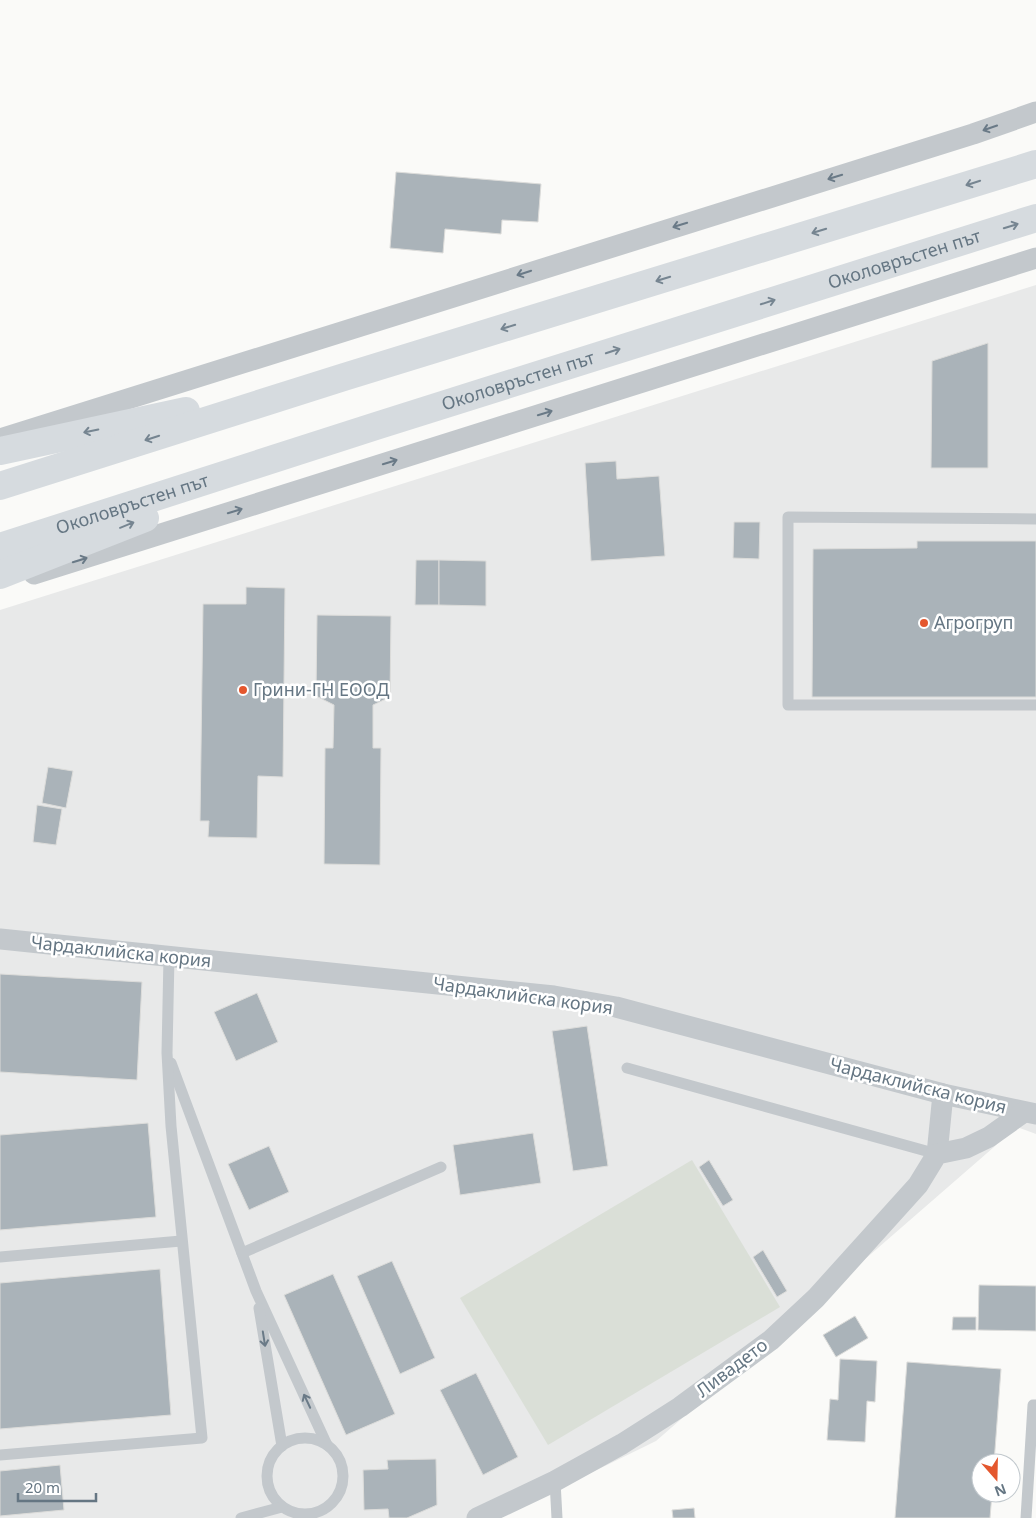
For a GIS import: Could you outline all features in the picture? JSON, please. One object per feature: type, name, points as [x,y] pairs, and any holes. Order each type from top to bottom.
[{"type":"highway","points":[[0,486],[344,377],[1036,164]]},
{"type":"highway","name":"Околовръстен път","points":[[0,547],[376,426],[1036,218]]},
{"type":"highway","points":[[0,450],[344,377]]},
{"type":"highway","points":[[0,575],[376,426]]},
{"type":"street","points":[[0,439],[973,134],[1036,112]]},
{"type":"street","points":[[0,585],[1036,258]]},
{"type":"street","name":"Чардаклийска кория","points":[[0,939],[554,996],[616,1007],[943,1094],[1030,1113]]},
{"type":"street","name":"Ливадето","points":[[477,1518],[555,1481],[622,1444],[680,1407],[771,1340],[816,1298],[918,1185],[937,1154],[943,1094]]},
{"type":"street","points":[[937,1154],[966,1148],[982,1141],[1030,1113]]},
{"type":"lane","points":[[1036,519],[788,517],[788,705],[1036,705]]},
{"type":"lane","points":[[0,1455],[202,1438],[170,1126],[167,1053],[169,957]]},
{"type":"lane","points":[[167,1053],[256,1291],[327,1445],[341,1464],[342,1482],[336,1498],[322,1510],[305,1515],[293,1513],[282,1507],[274,1499],[268,1488],[266,1477],[268,1465],[274,1454],[292,1440],[304,1438],[316,1440],[327,1445]]},
{"type":"lane","points":[[627,1068],[937,1154]]},
{"type":"lane","points":[[242,1253],[441,1167]]},
{"type":"lane","points":[[0,1257],[181,1241]]},
{"type":"lane","points":[[256,1291],[282,1446]]},
{"type":"lane","points":[[1026,1518],[1033,1405],[1036,1405]]},
{"type":"lane","points":[[555,1481],[557,1518]]},
{"type":"lane","points":[[242,1518],[282,1507]]},
{"type":"shaded area","points":[[1036,285],[1036,1134],[1017,1127],[656,1441],[499,1518],[0,1518],[0,610]]},
{"type":"shaded area","points":[[692,1160],[780,1307],[548,1445],[460,1298]]},
{"type":"building","points":[[396,172],[541,184],[538,222],[502,220],[501,234],[445,229],[443,253],[390,248]]},
{"type":"building","points":[[988,343],[988,468],[931,468],[932,361]]},
{"type":"building","points":[[616,461],[617,479],[659,476],[665,556],[591,561],[585,463]]},
{"type":"building","points":[[734,522],[760,522],[759,559],[733,558]]},
{"type":"building","name":"Агрогруп","points":[[917,541],[1036,541],[1036,697],[812,697],[813,549],[917,548]]},
{"type":"building","points":[[416,560],[439,560],[439,605],[415,605]]},
{"type":"building","points":[[439,560],[486,561],[486,606],[439,605]]},
{"type":"building","name":"Грини-ГН ЕООД","points":[[246,587],[285,588],[283,777],[258,776],[257,838],[208,837],[209,821],[200,821],[203,604],[246,604]]},
{"type":"building","points":[[317,615],[391,616],[390,697],[373,705],[373,748],[381,748],[380,865],[324,864],[325,748],[333,748],[334,705],[316,696]]},
{"type":"building","points":[[48,767],[73,771],[66,808],[42,803]]},
{"type":"building","points":[[37,805],[62,809],[56,845],[33,842]]},
{"type":"building","points":[[0,974],[142,982],[137,1080],[0,1072]]},
{"type":"building","points":[[257,993],[278,1042],[236,1061],[214,1012]]},
{"type":"building","points":[[587,1026],[608,1166],[573,1171],[552,1031]]},
{"type":"building","points":[[148,1123],[156,1217],[0,1230],[0,1135]]},
{"type":"building","points":[[533,1133],[541,1183],[460,1195],[453,1145]]},
{"type":"building","points":[[269,1146],[289,1192],[249,1210],[228,1164]]},
{"type":"building","points":[[709,1160],[733,1200],[723,1206],[699,1167]]},
{"type":"building","points":[[763,1250],[787,1291],[777,1297],[753,1257]]},
{"type":"building","points":[[392,1261],[435,1358],[400,1374],[357,1276]]},
{"type":"building","points":[[160,1269],[171,1415],[0,1429],[0,1283]]},
{"type":"building","points":[[333,1274],[395,1414],[346,1435],[284,1295]]},
{"type":"building","points":[[979,1285],[1036,1286],[1036,1331],[978,1330]]},
{"type":"building","points":[[855,1316],[868,1338],[836,1357],[823,1335]]},
{"type":"building","points":[[953,1317],[976,1317],[976,1330],[952,1330]]},
{"type":"building","points":[[840,1359],[877,1361],[875,1402],[867,1401],[865,1442],[827,1440],[830,1399],[838,1400]]},
{"type":"building","points":[[907,1362],[1001,1369],[995,1453],[971,1453],[971,1503],[991,1503],[990,1518],[895,1518]]},
{"type":"building","points":[[476,1373],[518,1457],[483,1475],[440,1390]]},
{"type":"building","points":[[436,1459],[437,1505],[407,1518],[389,1518],[388,1509],[364,1510],[363,1470],[388,1469],[387,1460]]},
{"type":"building","points":[[60,1465],[64,1510],[0,1516],[0,1471]]},
{"type":"building","points":[[694,1508],[695,1518],[673,1518],[672,1510]]},
{"type":"place","name":"Агрогруп","points":[[924,623]]},
{"type":"place","name":"Грини-ГН ЕООД","points":[[243,690]]}]
